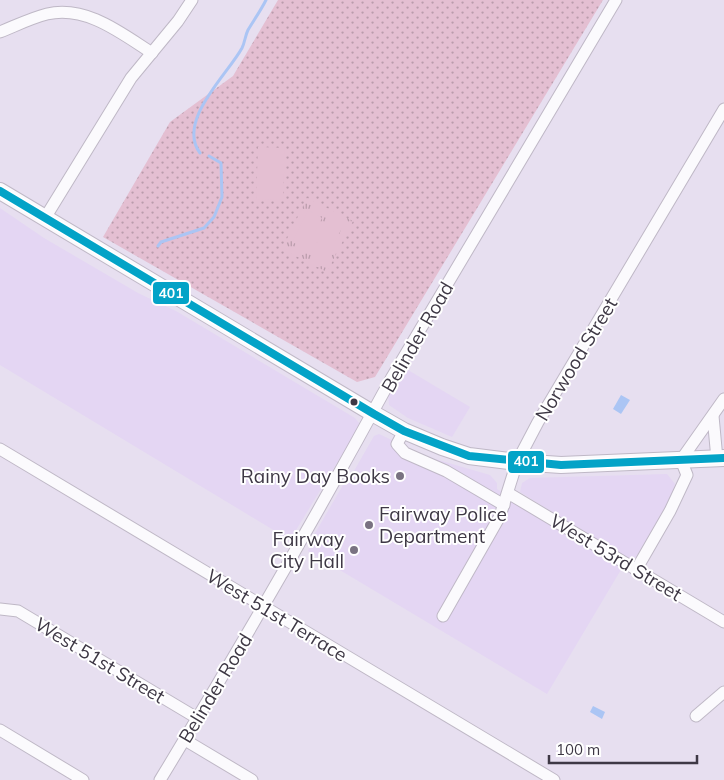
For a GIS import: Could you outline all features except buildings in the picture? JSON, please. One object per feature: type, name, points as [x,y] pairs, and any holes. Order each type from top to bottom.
[{"type":"highway","points":[[0,191],[374,414],[426,442],[469,456],[561,465],[720,458]]},
{"type":"street","points":[[45,218],[131,78],[192,0]]},
{"type":"street","name":"Belinder Road","points":[[160,780],[264,607],[374,414],[398,367],[616,0]]},
{"type":"street","points":[[0,32],[49,14],[77,14],[98,21],[152,53]]},
{"type":"street","name":"Norwood Street","points":[[443,616],[500,516],[517,462],[538,422],[724,109]]},
{"type":"street","points":[[636,570],[670,511],[687,476],[681,460],[724,399]]},
{"type":"street","points":[[713,416],[720,458]]},
{"type":"street","points":[[404,431],[397,444],[405,453],[446,472],[504,505]]},
{"type":"street","name":"West 51st Terrace","points":[[0,449],[554,780]]},
{"type":"street","name":"West 53rd Street","points":[[508,493],[724,622]]},
{"type":"street","name":"West 51st Street","points":[[0,609],[18,611],[197,718]]},
{"type":"street","points":[[696,716],[724,692]]},
{"type":"street","points":[[0,730],[83,780]]},
{"type":"street","points":[[185,740],[252,780]]},
{"type":"shaded area","points":[[0,208],[44,238],[138,293],[176,311],[355,418],[359,423],[357,430],[290,540],[0,365]]},
{"type":"shaded area","points":[[403,367],[470,407],[452,437],[408,418],[389,405],[388,393]]},
{"type":"shaded area","points":[[379,434],[428,457],[490,475],[497,483],[497,489],[608,555],[622,568],[547,694],[308,551],[314,535],[343,485],[354,471],[374,436]]},
{"type":"shaded area","points":[[667,474],[675,484],[673,493],[660,520],[635,558],[627,558],[520,492],[522,483],[530,478]]},
{"type":"green space","points":[[278,0],[603,0],[375,377],[357,382],[103,237],[170,122],[233,76]]},
{"type":"green space","points":[[258,147],[285,148],[283,200],[256,199]]},
{"type":"green space","points":[[307,198],[353,221],[327,272],[282,249]]},
{"type":"green space","points":[[308,210],[322,218],[306,249],[292,242]]},
{"type":"green space","points":[[328,221],[342,228],[326,259],[312,252]]},
{"type":"water","points":[[621,395],[630,400],[621,414],[613,409]]},
{"type":"water","points":[[593,706],[605,712],[602,719],[590,712]]},
{"type":"waterway","points":[[200,153],[194,140],[194,127],[199,113],[216,84],[242,48],[248,30],[266,0]]},
{"type":"waterway","points":[[158,246],[161,242],[204,228],[214,217],[222,197],[221,163],[209,156]]},
{"type":"transit line","name":"401","points":[[0,191],[404,431],[469,456],[561,465],[724,458]]},
{"type":"place","name":"Rainy Day Books","points":[[400,476]]},
{"type":"place","name":"Fairway Police Department","points":[[369,525]]},
{"type":"place","name":"Fairway City Hall","points":[[354,550]]}]
